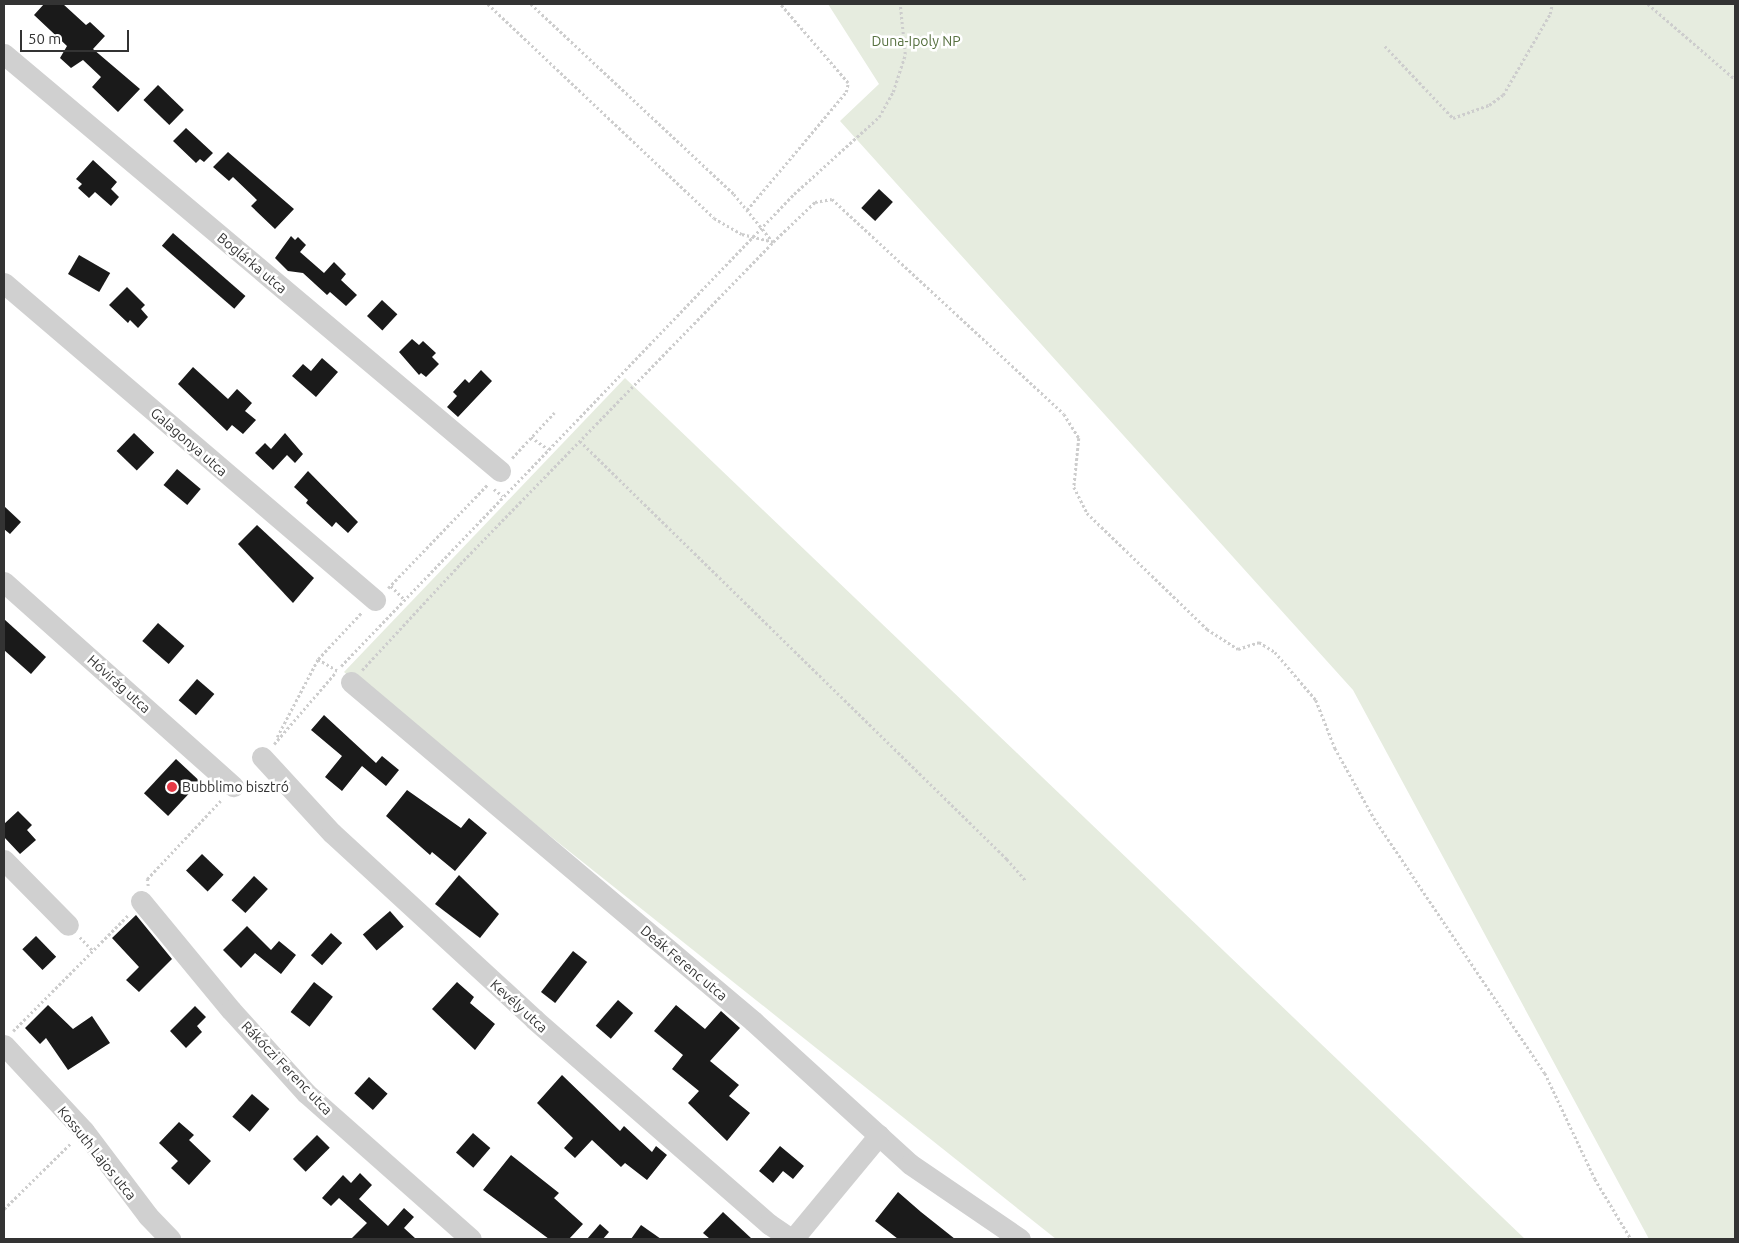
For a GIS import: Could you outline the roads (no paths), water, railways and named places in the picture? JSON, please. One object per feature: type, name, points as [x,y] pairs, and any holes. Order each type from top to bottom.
[{"type":"street","name":"Boglárka utca","points":[[4,54],[494,477]]},
{"type":"street","name":"Galagonya utca","points":[[4,283],[374,600]]},
{"type":"street","name":"Hóvirág utca","points":[[4,582],[233,786]]},
{"type":"street","name":"Deák Ferenc utca","points":[[344,676],[753,1021],[910,1164],[1020,1239]]},
{"type":"street","name":"Kevély utca","points":[[268,750],[332,833],[534,1019],[769,1224],[792,1239]]},
{"type":"street","points":[[4,860],[68,925]]},
{"type":"street","name":"Rákóczi Ferenc utca","points":[[142,901],[231,1010],[306,1093],[472,1239]]},
{"type":"street","name":"Kossuth Lajos utca","points":[[7,1040],[84,1132],[148,1216],[170,1239]]},
{"type":"street","points":[[792,1239],[880,1135]]},
{"type":"place","name":"Bubblimo bisztró","points":[[172,787]]},
{"type":"park label","name":"Duna-Ipoly NP","points":[[916,41]]}]
